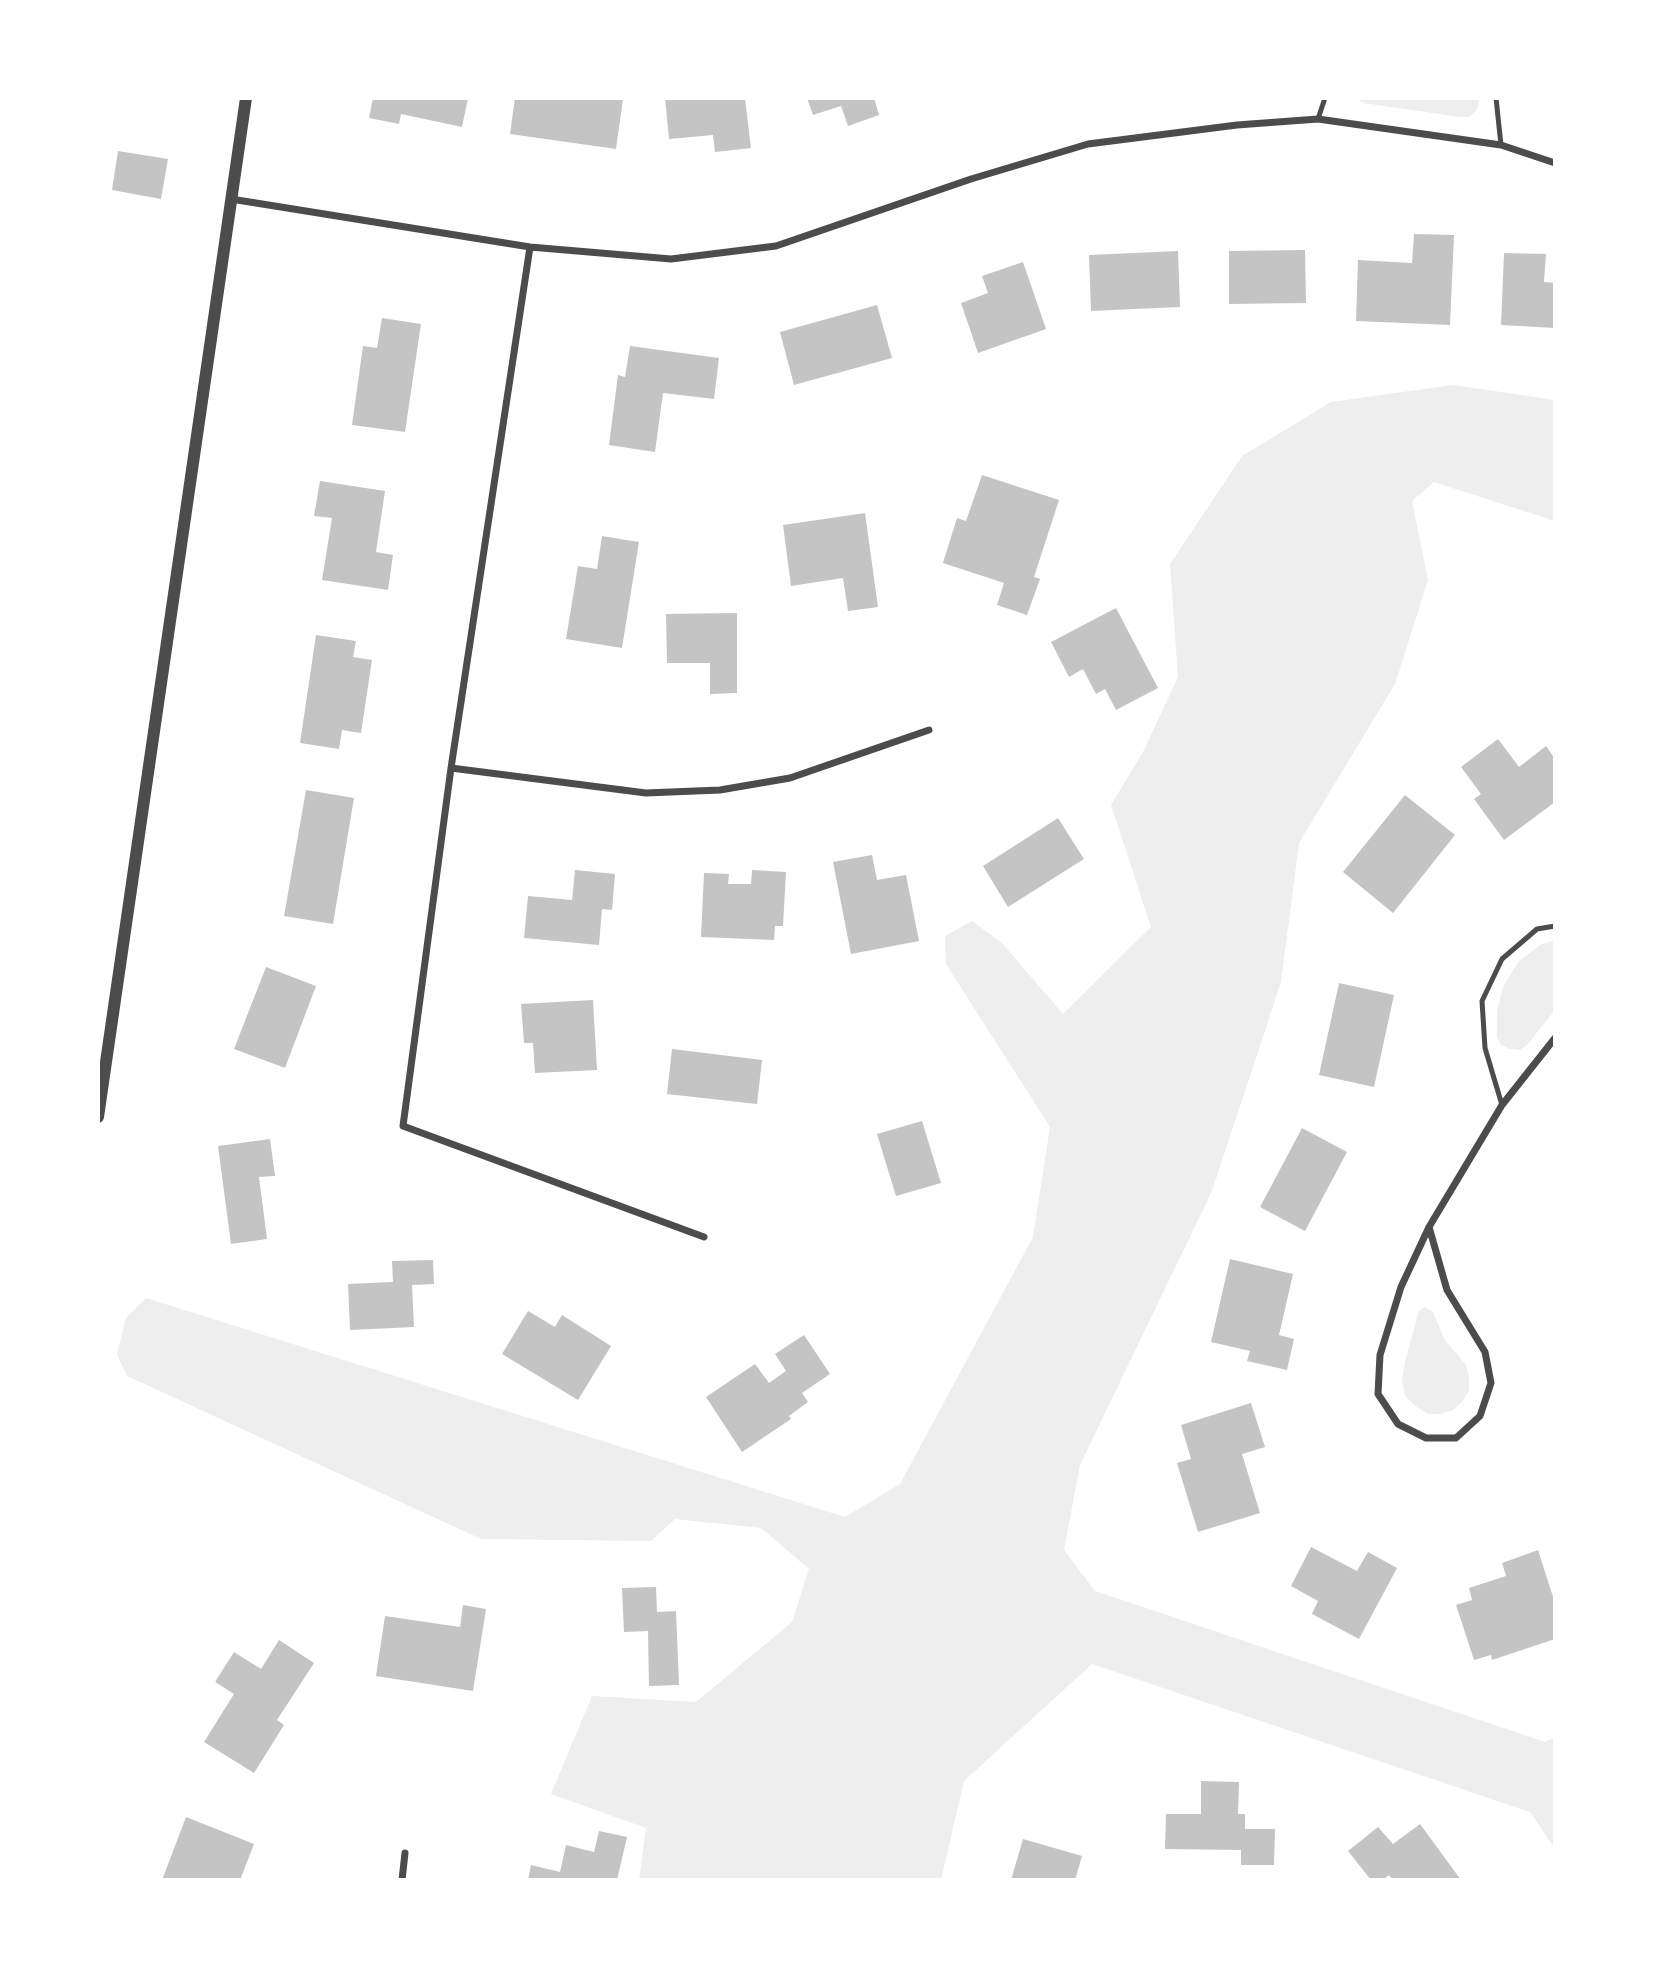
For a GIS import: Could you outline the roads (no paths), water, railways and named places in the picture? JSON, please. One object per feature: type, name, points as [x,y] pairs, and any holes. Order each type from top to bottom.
[{"type":"street","points":[[98,1116],[246,98]]},
{"type":"street","points":[[231,199],[530,247],[671,260],[776,246],[971,179],[1088,144],[1237,125],[1318,119],[1501,145],[1555,163]]},
{"type":"street","points":[[530,247],[451,768],[403,1126],[704,1237]]},
{"type":"street","points":[[451,768],[646,793],[720,790],[790,778],[929,730]]},
{"type":"street","points":[[1429,1227],[1447,1290],[1485,1352],[1491,1383],[1480,1416],[1456,1438],[1426,1438],[1398,1424],[1378,1394],[1380,1355],[1401,1287],[1429,1227],[1502,1105],[1555,1038]]},
{"type":"street","points":[[401,1880],[405,1853]]},
{"type":"lane","points":[[1318,119],[1325,98]]},
{"type":"lane","points":[[1496,98],[1501,145]]},
{"type":"lane","points":[[1502,1105],[1485,1048],[1482,1001],[1502,959],[1537,929],[1555,926]]}]
